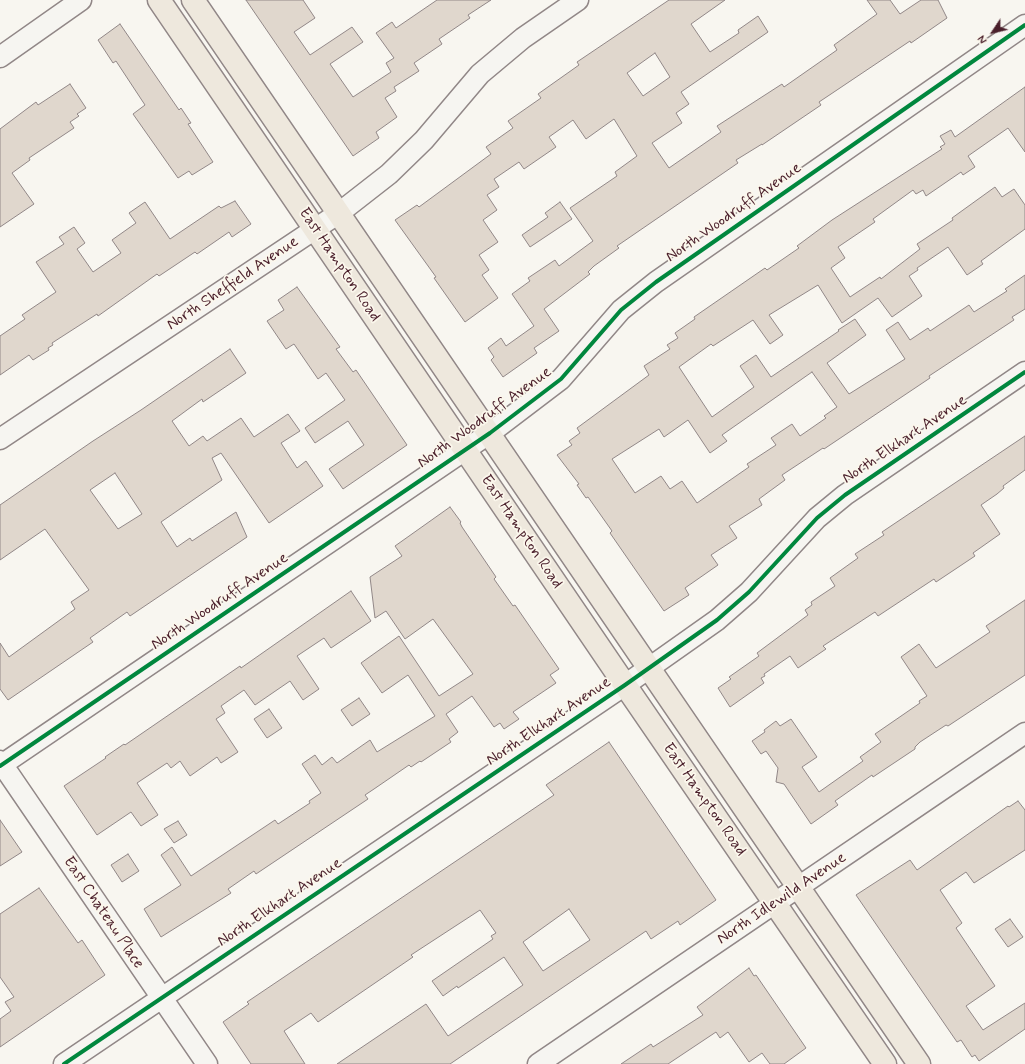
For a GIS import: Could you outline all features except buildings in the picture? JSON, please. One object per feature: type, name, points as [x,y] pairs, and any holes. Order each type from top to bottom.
[{"type":"main road","name":"East Hampton Road","points":[[159,0],[314,230],[885,1064]]},
{"type":"main road","name":"East Hampton Road","points":[[193,0],[490,433],[919,1064]]},
{"type":"street","points":[[0,58],[81,0]]},
{"type":"street","name":"North Sheffield Avenue","points":[[0,439],[339,213],[389,174],[419,145],[480,74],[523,38],[578,0]]},
{"type":"street","name":"North Woodruff Avenue","points":[[1,764],[490,433],[560,379],[621,310],[656,282],[1025,25]]},
{"type":"street","name":"North Elkhart Avenue","points":[[64,1064],[625,685],[717,620],[749,592],[817,518],[839,500],[1025,372]]},
{"type":"street","name":"North Idlewild Avenue","points":[[538,1064],[1025,733]]},
{"type":"street","name":"East Chateau Place","points":[[1,764],[207,1064]]},
{"type":"cycle path","points":[[0,766],[490,433],[561,379],[621,310],[656,282],[1025,25]]},
{"type":"cycle path","points":[[64,1064],[625,685],[717,620],[749,592],[817,518],[845,495],[1025,372]]}]
